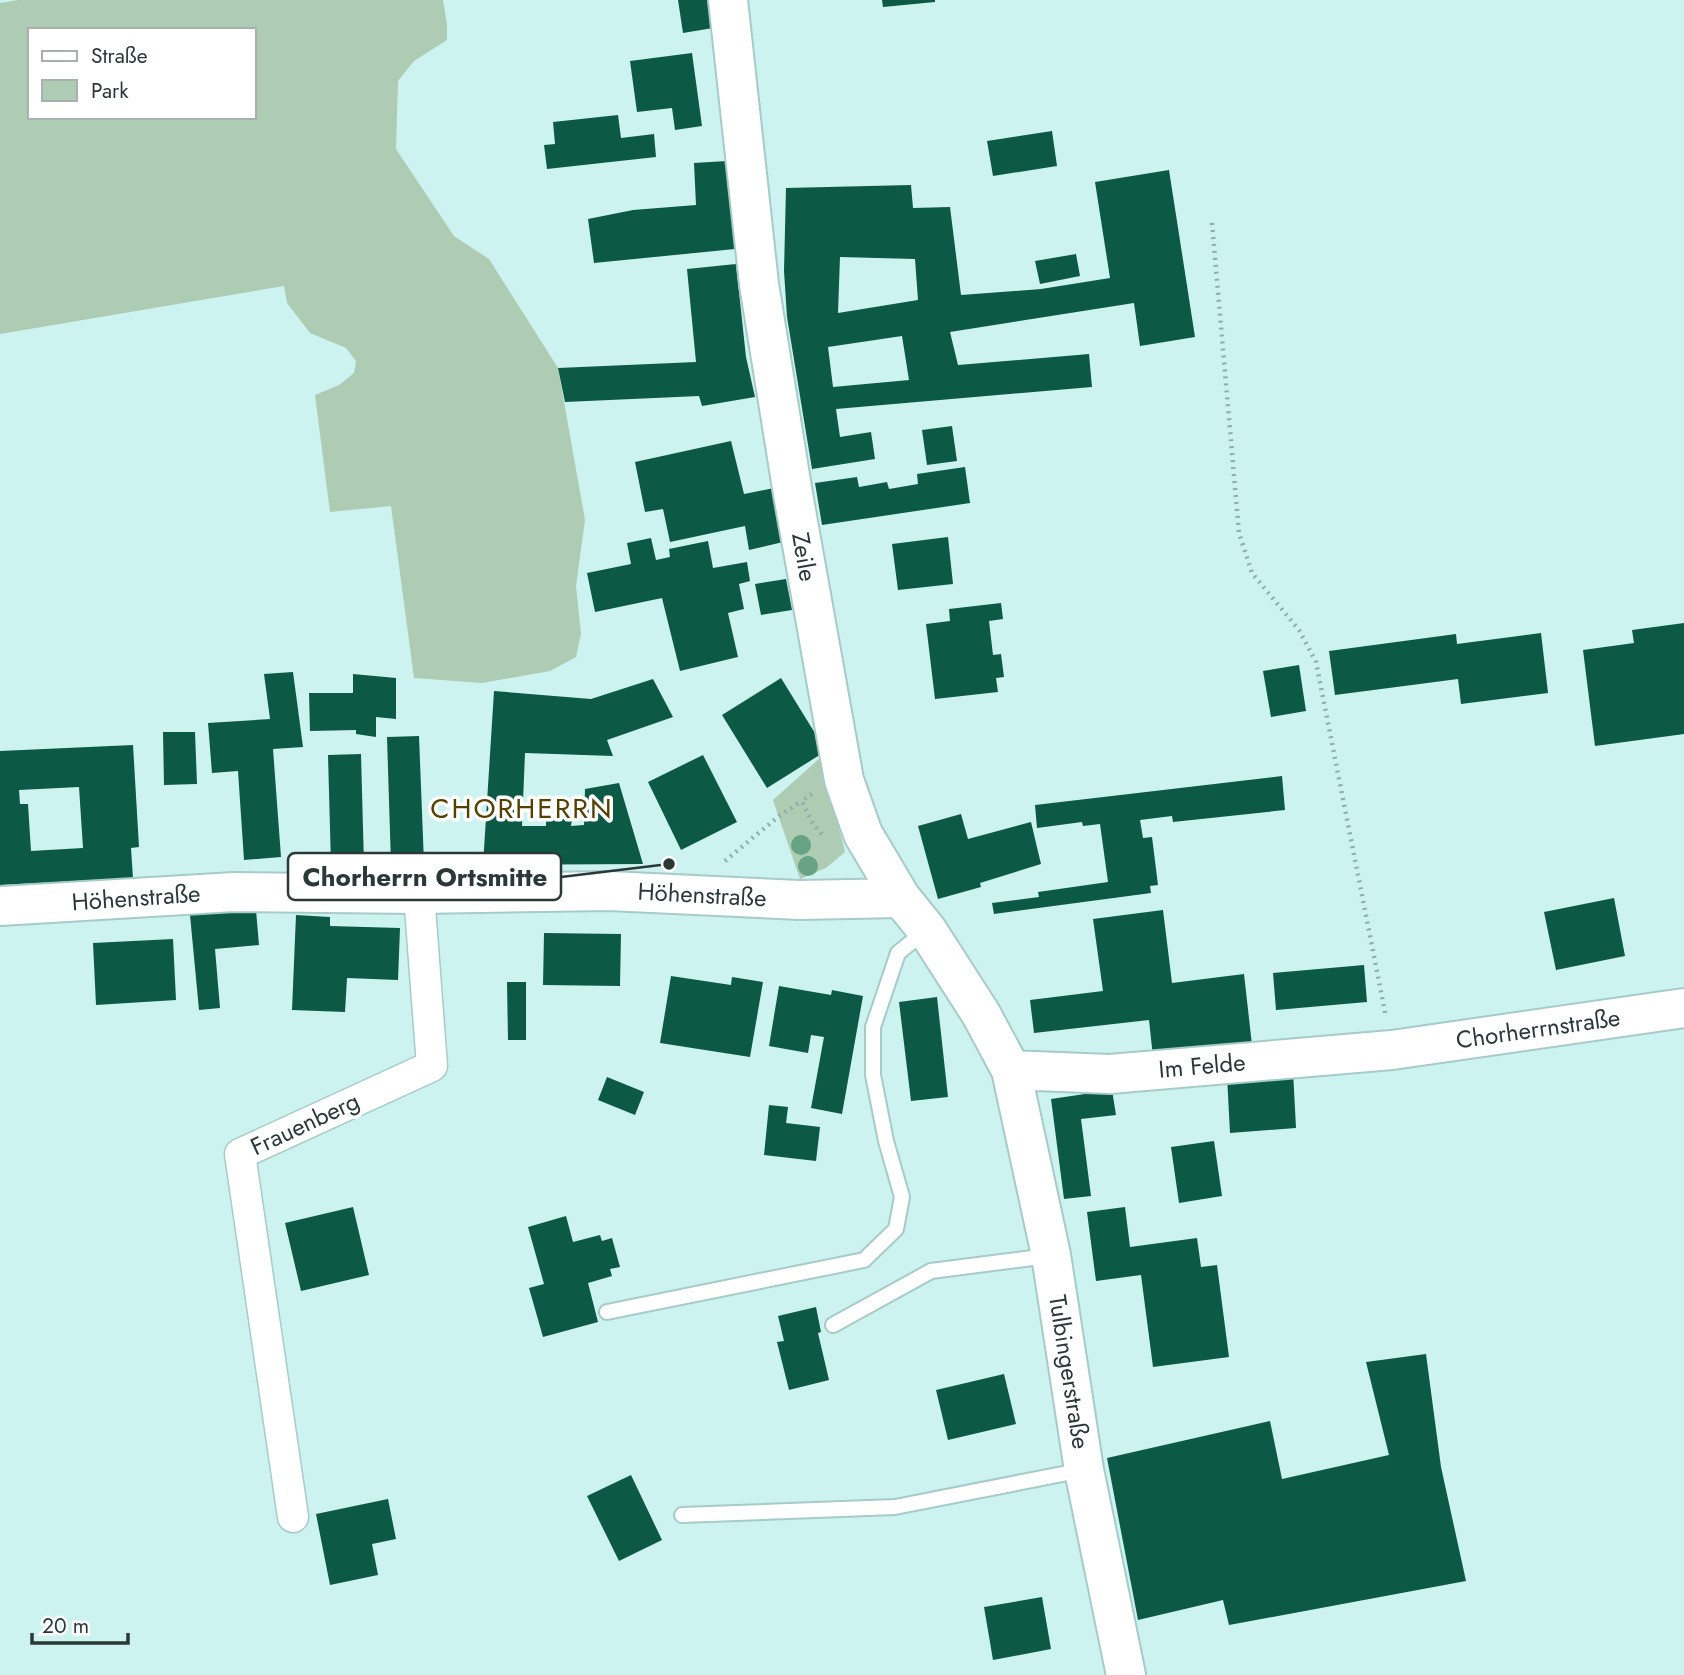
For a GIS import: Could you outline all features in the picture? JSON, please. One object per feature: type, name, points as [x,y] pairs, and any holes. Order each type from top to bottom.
[{"type":"main road","name":"Zeile","points":[[728,0],[759,284],[845,779],[863,834],[901,898],[927,930],[981,1014],[1011,1070]]},
{"type":"main road","name":"Höhenstraße","points":[[0,906],[234,892],[419,894],[610,891],[799,900],[901,898]]},
{"type":"main road","name":"Chorherrnstraße","points":[[1392,1050],[1684,1008]]},
{"type":"main road","name":"Im Felde","points":[[1011,1070],[1110,1074],[1392,1050]]},
{"type":"main road","name":"Tulbingerstraße","points":[[1011,1070],[1051,1255],[1084,1470],[1126,1675]]},
{"type":"street","name":"Frauenberg","points":[[293,1517],[240,1154],[432,1066],[419,894]]},
{"type":"lane","points":[[607,1312],[864,1260],[896,1229],[902,1197],[886,1141],[873,1075],[873,1027],[898,953],[927,930]]},
{"type":"lane","points":[[833,1325],[931,1271],[1051,1255]]},
{"type":"lane","points":[[682,1515],[895,1507],[1084,1470]]},
{"type":"path","points":[[1212,223],[1240,533],[1252,573],[1299,631],[1315,662],[1392,1050]]},
{"type":"path","points":[[686,893],[779,816],[802,801]]},
{"type":"green space","points":[[18,0],[443,0],[447,40],[414,61],[398,81],[396,149],[454,236],[489,259],[558,368],[585,520],[576,586],[581,634],[576,657],[550,671],[482,683],[414,678],[391,506],[330,512],[315,395],[339,385],[354,373],[356,361],[346,348],[310,333],[287,303],[284,286],[0,334],[0,3]]},
{"type":"green space","points":[[821,757],[845,852],[826,868],[800,879],[773,800]]},
{"type":"building","points":[[678,0],[709,0],[713,28],[683,33]]},
{"type":"building","points":[[882,0],[935,0],[935,2],[883,7]]},
{"type":"building","points":[[692,53],[702,126],[675,130],[672,108],[637,112],[630,61]]},
{"type":"building","points":[[618,115],[621,138],[654,134],[656,157],[547,169],[544,145],[555,144],[553,122]]},
{"type":"building","points":[[1052,131],[1057,166],[993,176],[987,141]]},
{"type":"building","points":[[727,161],[735,249],[594,263],[588,219],[633,210],[696,205],[694,163]]},
{"type":"building","points":[[1169,170],[1195,337],[1140,346],[1134,303],[950,332],[958,365],[1089,354],[1092,387],[836,409],[840,437],[871,432],[875,459],[812,469],[787,317],[784,271],[786,188],[911,185],[913,208],[950,207],[961,295],[1041,289],[1110,278],[1095,182]],"holes":[[[840,257],[915,259],[918,300],[838,313]],[[902,336],[909,380],[833,387],[828,347]]]},
{"type":"building","points":[[1076,254],[1080,276],[1040,284],[1035,261]]},
{"type":"building","points":[[736,264],[746,357],[755,397],[702,406],[699,396],[565,402],[558,368],[696,362],[687,269]]},
{"type":"building","points":[[952,426],[957,461],[927,465],[922,430]]},
{"type":"building","points":[[731,441],[744,494],[774,488],[783,542],[749,550],[745,526],[670,542],[663,509],[645,512],[635,462]]},
{"type":"building","points":[[965,467],[970,503],[822,525],[815,483],[857,477],[859,487],[887,482],[889,489],[918,484],[917,474]]},
{"type":"building","points":[[948,537],[953,584],[898,590],[892,544]]},
{"type":"building","points":[[651,538],[656,560],[670,557],[669,549],[708,541],[713,568],[747,562],[750,581],[739,584],[744,609],[728,613],[738,657],[680,671],[662,598],[595,612],[587,573],[631,564],[627,543]]},
{"type":"building","points":[[786,579],[792,610],[761,615],[755,584]]},
{"type":"building","points":[[1001,603],[1003,619],[989,621],[993,655],[1001,654],[1004,677],[996,678],[998,692],[935,699],[926,624],[950,621],[949,609]]},
{"type":"building","points":[[1684,623],[1684,734],[1595,746],[1583,650],[1634,643],[1632,630]]},
{"type":"building","points":[[1541,633],[1548,693],[1461,704],[1458,679],[1335,695],[1329,651],[1456,634],[1457,644]]},
{"type":"building","points":[[1299,665],[1306,711],[1271,717],[1263,671]]},
{"type":"building","points":[[293,672],[303,747],[273,749],[281,857],[244,860],[238,771],[212,773],[208,723],[270,719],[264,674]]},
{"type":"building","points":[[353,674],[396,678],[396,719],[376,717],[376,737],[356,734],[356,730],[310,731],[309,693],[353,693]]},
{"type":"building","points":[[781,678],[826,751],[767,788],[722,715]]},
{"type":"building","points":[[653,679],[673,717],[607,740],[613,756],[525,753],[522,826],[546,826],[546,819],[572,819],[571,826],[584,825],[585,789],[619,783],[643,864],[483,865],[494,691],[591,699]]},
{"type":"building","points":[[163,732],[195,732],[197,784],[164,785]]},
{"type":"building","points":[[419,736],[424,863],[391,864],[387,737]]},
{"type":"building","points":[[133,745],[139,847],[131,848],[133,878],[0,885],[0,751]],"holes":[[[79,787],[83,848],[31,851],[28,804],[20,804],[19,790]]]},
{"type":"building","points":[[361,754],[364,865],[331,866],[328,755]]},
{"type":"building","points":[[703,755],[737,822],[681,850],[648,782]]},
{"type":"building","points":[[1282,776],[1285,810],[1173,822],[1172,816],[1140,820],[1143,838],[1152,837],[1158,885],[1150,886],[1151,893],[994,914],[992,903],[1039,897],[1038,892],[1108,882],[1100,824],[1083,826],[1082,822],[1037,828],[1035,805]]},
{"type":"building","points":[[961,814],[968,839],[1031,822],[1041,864],[980,883],[981,887],[938,899],[918,826]]},
{"type":"building","points":[[1614,898],[1625,956],[1556,970],[1544,912]]},
{"type":"building","points":[[256,910],[259,945],[215,949],[220,1008],[199,1010],[190,915]]},
{"type":"building","points":[[1163,910],[1172,983],[1244,974],[1252,1045],[1153,1057],[1149,1020],[1034,1033],[1030,1000],[1103,991],[1093,919]]},
{"type":"building","points":[[296,915],[330,917],[330,926],[400,928],[398,980],[347,978],[345,1012],[292,1010]]},
{"type":"building","points":[[544,933],[621,934],[620,986],[543,985]]},
{"type":"building","points":[[173,939],[176,1000],[96,1005],[93,943]]},
{"type":"building","points":[[1364,965],[1367,1002],[1276,1010],[1273,973]]},
{"type":"building","points":[[671,976],[731,985],[732,977],[763,982],[750,1057],[660,1043]]},
{"type":"building","points":[[507,982],[526,982],[526,1040],[508,1040]]},
{"type":"building","points":[[779,986],[831,995],[832,990],[863,996],[842,1114],[811,1108],[824,1037],[811,1035],[808,1053],[769,1046]]},
{"type":"building","points":[[937,997],[948,1097],[911,1101],[899,1002]]},
{"type":"building","points":[[1293,1071],[1296,1128],[1230,1133],[1227,1076]]},
{"type":"building","points":[[607,1077],[644,1092],[635,1115],[598,1100]]},
{"type":"building","points":[[1112,1090],[1116,1115],[1081,1119],[1091,1196],[1064,1199],[1051,1099]]},
{"type":"building","points":[[769,1105],[788,1107],[786,1123],[820,1127],[816,1161],[764,1155]]},
{"type":"building","points":[[1214,1141],[1222,1196],[1179,1203],[1171,1147]]},
{"type":"building","points":[[353,1207],[369,1275],[301,1291],[285,1223]]},
{"type":"building","points":[[1125,1207],[1130,1247],[1197,1238],[1201,1267],[1217,1265],[1229,1357],[1153,1367],[1141,1275],[1096,1281],[1087,1212]]},
{"type":"building","points":[[566,1216],[573,1242],[600,1235],[602,1241],[612,1238],[620,1267],[610,1269],[612,1276],[588,1283],[598,1322],[543,1337],[529,1288],[544,1284],[528,1227]]},
{"type":"building","points":[[816,1307],[821,1332],[818,1333],[829,1380],[789,1390],[777,1342],[784,1341],[778,1316]]},
{"type":"building","points":[[1426,1354],[1441,1467],[1466,1581],[1229,1625],[1223,1600],[1138,1620],[1107,1458],[1270,1421],[1282,1479],[1389,1455],[1366,1362]]},
{"type":"building","points":[[1004,1374],[1016,1424],[948,1440],[936,1390]]},
{"type":"building","points":[[631,1475],[662,1540],[619,1561],[587,1496]]},
{"type":"building","points":[[388,1499],[396,1539],[372,1544],[378,1575],[330,1585],[316,1514]]},
{"type":"building","points":[[1042,1597],[1051,1649],[993,1660],[984,1607]]},
{"type":"place","name":"Chorherrn Ortsmitte","points":[[669,864]]},
{"type":"district","name":"CHORHERRN","points":[[522,808]]}]
